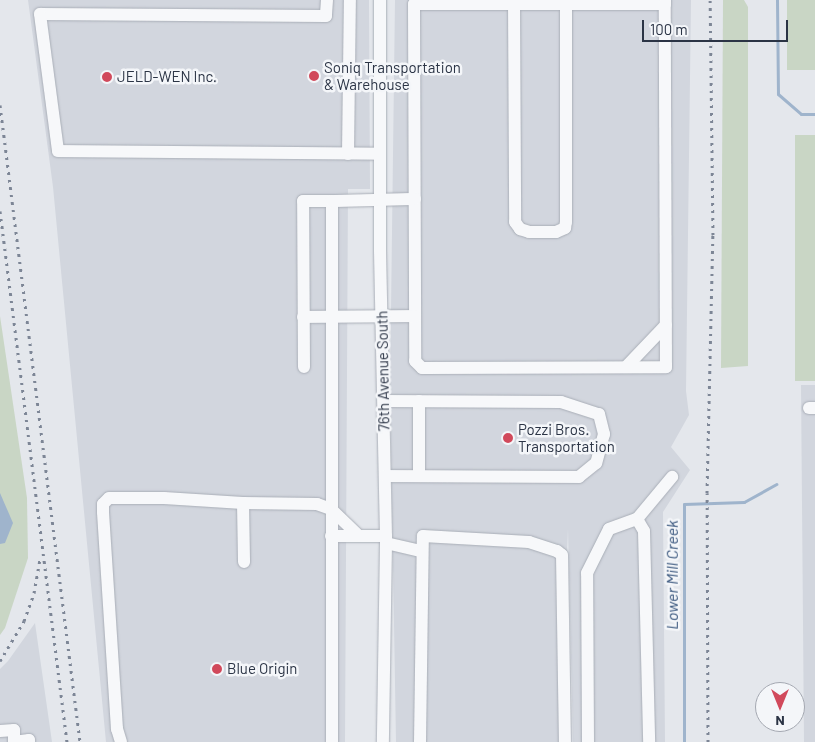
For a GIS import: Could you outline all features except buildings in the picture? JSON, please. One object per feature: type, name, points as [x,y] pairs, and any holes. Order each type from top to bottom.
[{"type":"street","points":[[327,0],[326,16],[40,14],[58,151],[380,154]]},
{"type":"street","points":[[348,154],[350,0]]},
{"type":"street","name":"76th Avenue South","points":[[380,0],[380,199],[386,540],[383,742]]},
{"type":"street","points":[[514,2],[515,222],[520,229],[529,232],[556,232],[565,228],[566,222],[566,4]]},
{"type":"street","points":[[665,2],[666,367],[422,368],[415,361],[414,4],[665,2]]},
{"type":"street","points":[[304,367],[303,201],[415,199]]},
{"type":"street","points":[[332,201],[332,742]]},
{"type":"street","points":[[303,317],[415,316]]},
{"type":"street","points":[[626,367],[666,325]]},
{"type":"street","points":[[384,401],[561,402],[599,414],[604,434],[596,462],[579,477],[385,476]]},
{"type":"street","points":[[419,401],[419,476]]},
{"type":"street","points":[[588,742],[587,573],[609,529],[637,519],[672,477]]},
{"type":"street","points":[[121,742],[118,729],[103,504],[109,498],[194,499],[243,503],[304,503],[331,509],[359,536]]},
{"type":"street","points":[[243,503],[244,562]]},
{"type":"street","points":[[637,519],[644,530],[649,742]]},
{"type":"street","points":[[331,536],[359,536],[386,540],[422,551]]},
{"type":"street","points":[[420,742],[423,536],[529,542],[562,555],[565,742]]},
{"type":"street","points":[[0,731],[14,730],[14,742],[29,742]]},
{"type":"shaded area","name":"Blue Origin","points":[[28,0],[369,0],[370,189],[348,189],[345,742],[106,742],[53,187]]},
{"type":"shaded area","points":[[395,0],[691,0],[686,391],[689,415],[671,447],[690,470],[663,512],[665,742],[573,742],[568,529],[559,742],[396,742],[390,388]]},
{"type":"shaded area","points":[[801,385],[815,385],[815,742],[804,742],[805,682],[803,682]]},
{"type":"shaded area","points":[[35,623],[52,742],[0,742],[0,669],[8,661]]},
{"type":"green space","points":[[723,0],[744,0],[748,7],[748,366],[721,368]]},
{"type":"green space","points":[[787,0],[815,0],[815,70],[787,70]]},
{"type":"green space","points":[[795,135],[815,135],[815,381],[795,381]]},
{"type":"green space","points":[[0,316],[27,498],[28,558],[5,628],[0,635]]},
{"type":"water","points":[[0,493],[13,523],[5,543],[0,544]]},
{"type":"waterway","name":"Lower Mill Creek","points":[[777,0],[778,94],[801,114],[815,114]]},
{"type":"waterway","name":"Lower Mill Creek","points":[[684,742],[684,504],[744,502],[776,484]]},
{"type":"railway","points":[[708,742],[707,493],[713,235],[710,0]]},
{"type":"railway","points":[[0,105],[80,742]]},
{"type":"railway","points":[[0,211],[67,742]]},
{"type":"railway","points":[[0,661],[24,621],[34,593],[40,558]]},
{"type":"place","name":"Soniq Transportation & Warehouse","points":[[314,76]]},
{"type":"place","name":"JELD-WEN Inc.","points":[[107,77]]},
{"type":"place","name":"Pozzi Bros. Transportation","points":[[508,438]]},
{"type":"place","name":"Blue Origin","points":[[217,669]]}]
